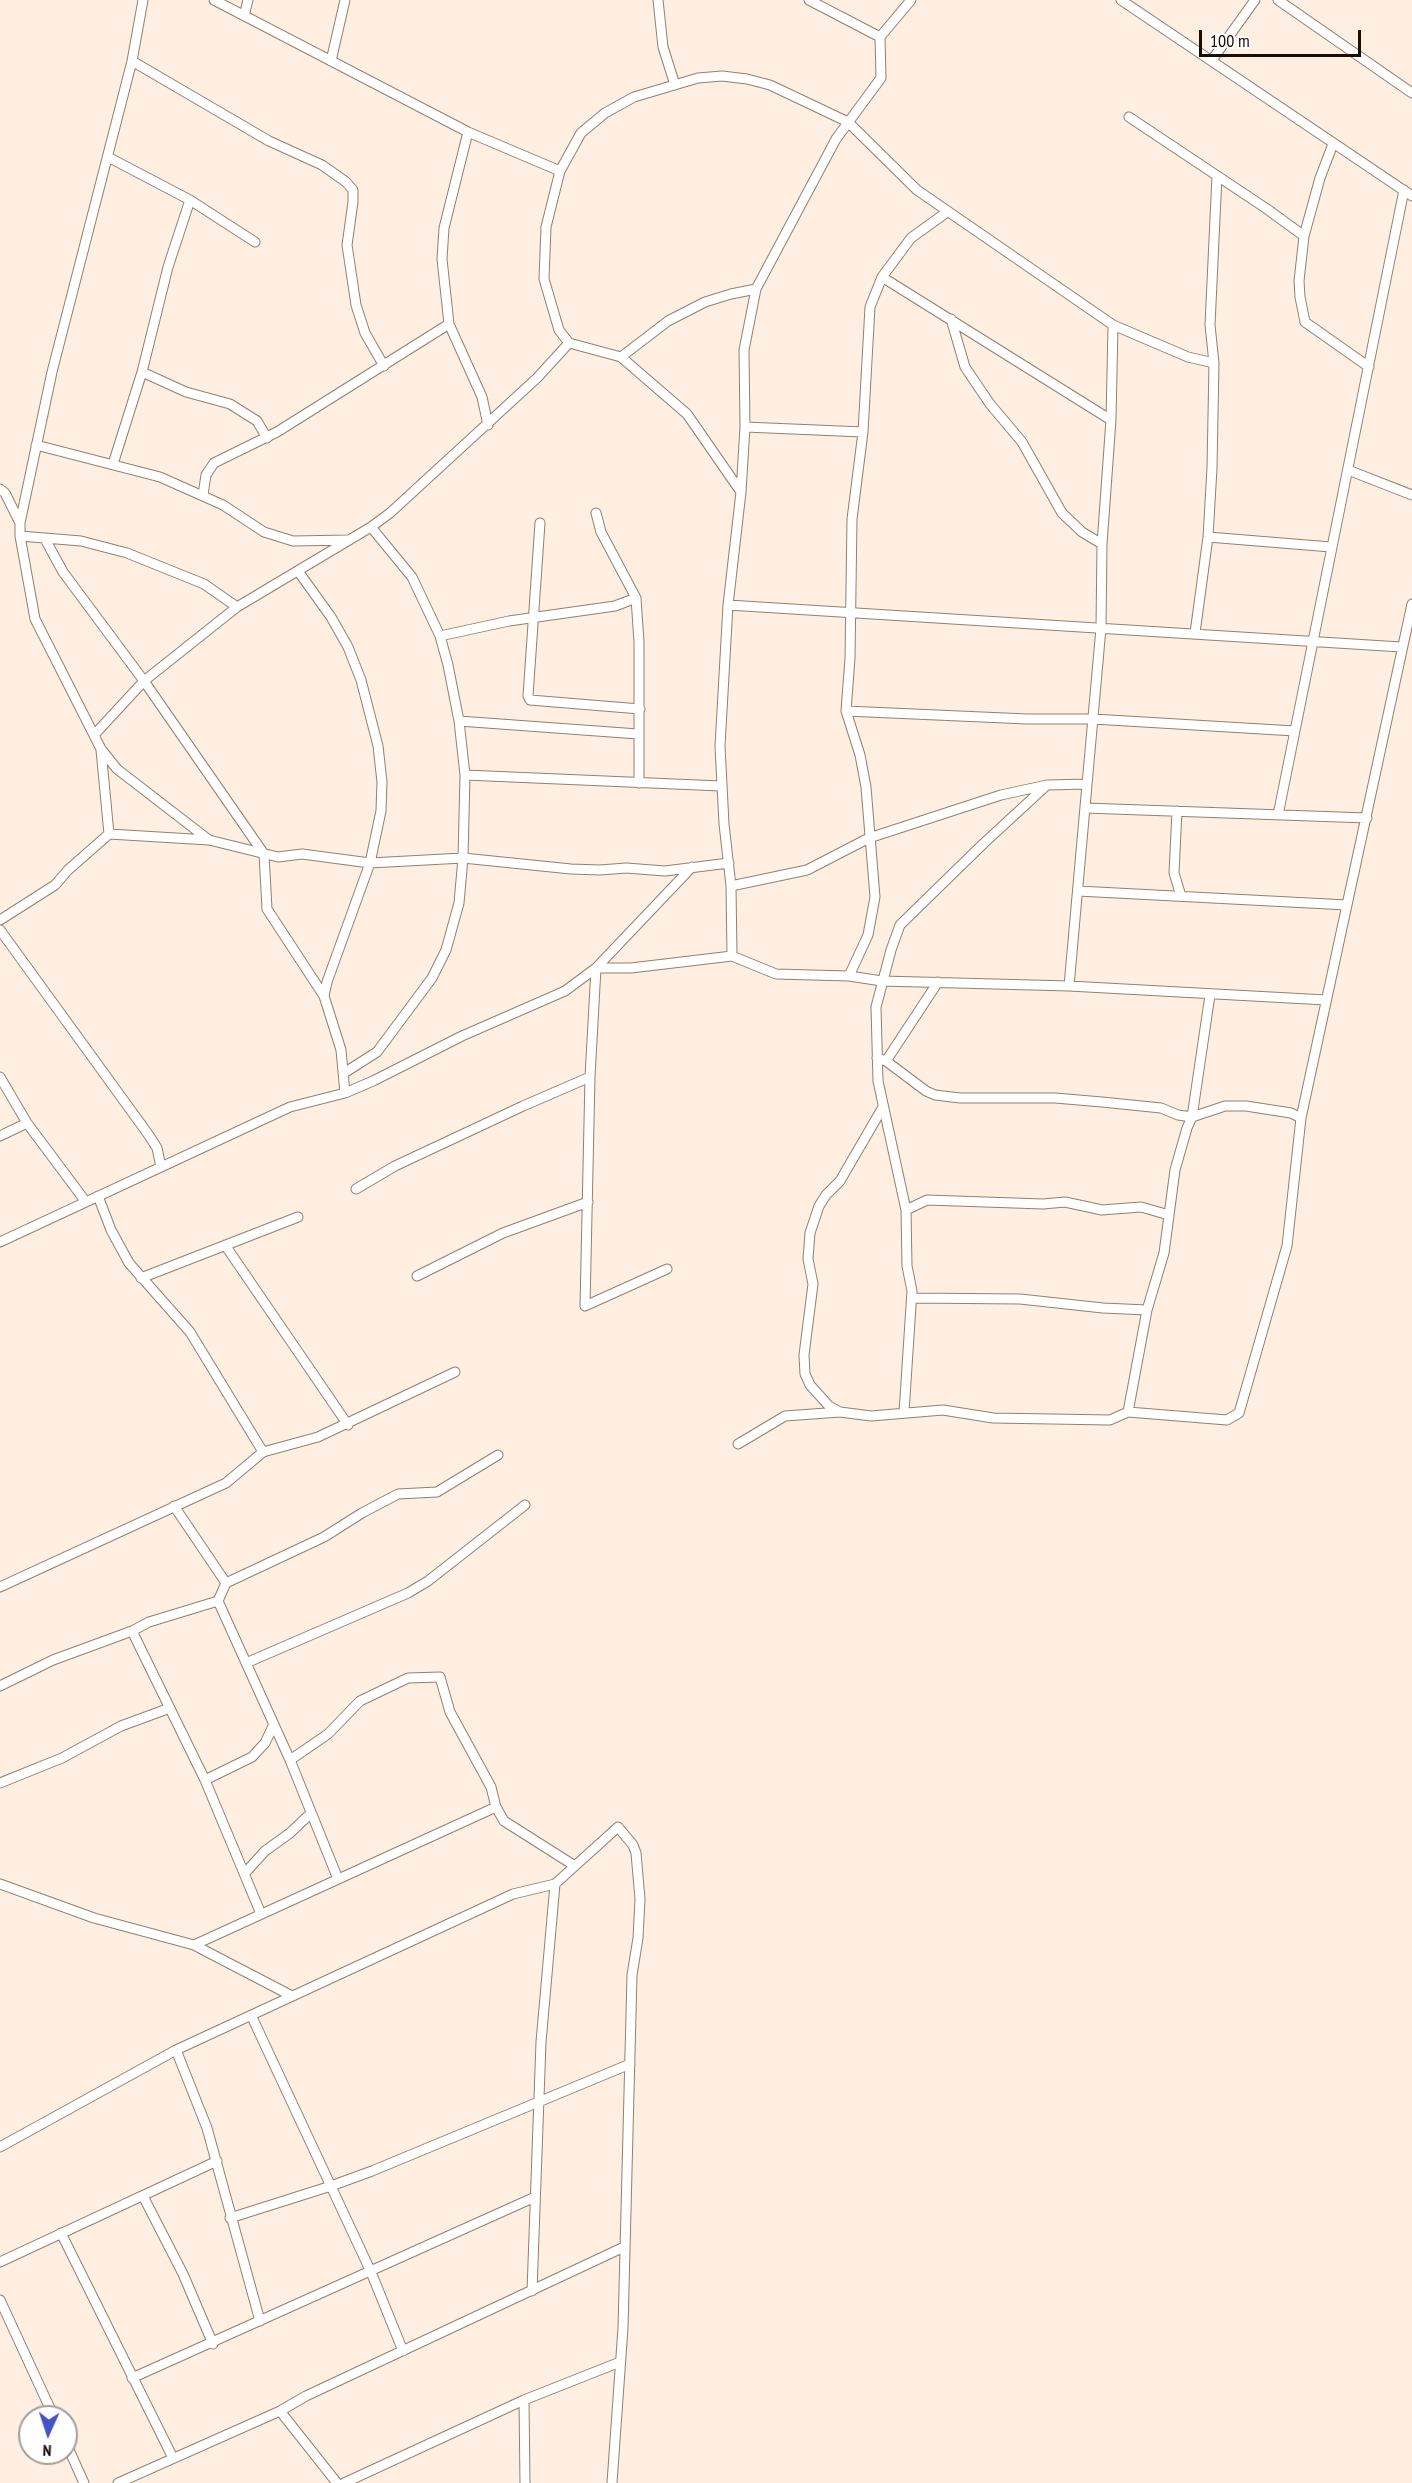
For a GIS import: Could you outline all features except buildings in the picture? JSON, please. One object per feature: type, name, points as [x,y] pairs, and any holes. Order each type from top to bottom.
[{"type":"street","points":[[143,0],[132,61],[55,362],[20,523],[20,536],[34,619],[101,749],[117,769],[209,840]]},
{"type":"street","points":[[214,0],[468,132],[560,171]]},
{"type":"street","points":[[244,16],[248,0]]},
{"type":"street","points":[[331,61],[345,0]]},
{"type":"street","points":[[658,0],[663,47],[675,85]]},
{"type":"street","points":[[809,0],[880,37]]},
{"type":"street","points":[[732,956],[732,886],[721,786],[720,746],[728,605],[741,492],[745,427],[744,350],[756,289],[836,139],[881,78],[880,37],[911,0]]},
{"type":"street","points":[[1121,0],[1408,193],[1331,548],[1278,815]]},
{"type":"street","points":[[1212,60],[1255,0]]},
{"type":"street","points":[[1278,0],[1412,93]]},
{"type":"street","points":[[132,61],[269,141],[322,165],[346,182],[353,190],[347,244],[356,305],[368,341],[384,366]]},
{"type":"street","points":[[741,492],[687,414],[621,357],[569,343],[559,330],[544,279],[546,227],[560,171],[581,133],[605,113],[634,97],[698,78],[722,76],[770,85],[848,122],[917,190],[1113,325],[1188,357],[1214,363]]},
{"type":"street","points":[[1129,117],[1268,208],[1304,236]]},
{"type":"street","points":[[468,132],[444,228],[442,259],[449,324],[482,398],[488,425]]},
{"type":"street","points":[[1332,144],[1304,236],[1299,281],[1305,322],[1369,367]]},
{"type":"street","points":[[108,158],[190,200],[255,242]]},
{"type":"street","points":[[1195,633],[1208,537],[1212,468],[1214,363],[1210,325],[1217,176]]},
{"type":"street","points":[[113,464],[142,372],[168,267],[190,200]]},
{"type":"street","points":[[849,976],[868,934],[875,897],[866,787],[860,755],[846,711],[851,613],[852,519],[863,432],[870,307],[882,277],[911,238],[947,212]]},
{"type":"street","points":[[882,277],[1111,420]]},
{"type":"street","points":[[621,357],[669,321],[705,302],[756,289]]},
{"type":"street","points":[[951,319],[965,367],[990,404],[1022,442],[1062,513],[1082,532],[1102,544]]},
{"type":"street","points":[[203,495],[206,475],[214,463],[267,438],[449,324]]},
{"type":"street","points":[[1070,986],[1101,628],[1102,544],[1111,420],[1113,325]]},
{"type":"street","points":[[94,735],[144,681],[237,607],[371,527],[488,425],[537,378],[569,343]]},
{"type":"street","points":[[142,372],[186,392],[230,404],[257,421],[267,438]]},
{"type":"street","points":[[745,427],[863,432]]},
{"type":"street","points":[[36,445],[160,477],[203,495],[264,532],[292,541],[348,540]]},
{"type":"street","points":[[1348,470],[1412,495]]},
{"type":"street","points":[[0,489],[20,523]]},
{"type":"street","points":[[596,513],[601,532],[636,598],[640,709],[639,783]]},
{"type":"street","points":[[540,523],[530,700],[640,709]]},
{"type":"street","points":[[344,1073],[377,1052],[432,978],[446,950],[459,903],[463,858],[465,775],[459,721],[440,636],[412,576],[371,527]]},
{"type":"street","points":[[20,536],[81,541],[128,553],[204,584],[237,607]]},
{"type":"street","points":[[1208,537],[1331,548]]},
{"type":"street","points":[[45,539],[63,572],[144,681],[264,854],[267,909],[324,996],[341,1050],[345,1093]]},
{"type":"street","points":[[298,571],[331,617],[348,647],[371,714],[378,746],[382,782],[381,811],[370,863],[324,996]]},
{"type":"street","points":[[440,636],[509,621],[615,606],[636,598]]},
{"type":"street","points":[[738,1444],[784,1416],[840,1412],[871,1416],[943,1410],[993,1418],[1110,1420],[1128,1412],[1227,1420],[1239,1413],[1287,1246],[1301,1118],[1412,604]]},
{"type":"street","points":[[728,605],[1401,647]]},
{"type":"street","points":[[846,711],[1027,719],[1093,719],[1295,731]]},
{"type":"street","points":[[459,721],[638,734]]},
{"type":"street","points":[[101,749],[109,834]]},
{"type":"street","points":[[465,775],[721,786]]},
{"type":"street","points":[[732,886],[807,870],[869,838],[1001,795],[1047,785],[1087,784]]},
{"type":"street","points":[[904,1412],[909,1314],[912,1298],[911,1281],[907,1266],[906,1210],[878,1081],[881,1059],[876,1007],[900,925],[1047,785]]},
{"type":"street","points":[[1085,808],[1367,818]]},
{"type":"street","points":[[1177,811],[1174,873],[1181,896]]},
{"type":"street","points":[[0,920],[55,885],[68,870],[109,834],[209,840],[278,857],[302,854],[370,863],[463,858],[600,870],[626,868],[665,871],[729,863]]},
{"type":"street","points":[[0,1242],[290,1107],[345,1093],[421,1059],[462,1036],[565,991],[596,968],[692,867]]},
{"type":"street","points":[[1078,891],[1347,905]]},
{"type":"street","points":[[0,930],[148,1134],[157,1148],[161,1167]]},
{"type":"street","points":[[596,968],[631,968],[732,956],[776,974],[849,976],[882,981],[1070,986],[1326,1000]]},
{"type":"street","points":[[596,968],[590,1077],[585,1306],[667,1269]]},
{"type":"street","points":[[881,1059],[938,982]]},
{"type":"street","points":[[1128,1412],[1147,1310],[1164,1253],[1177,1163],[1186,1128],[1192,1117],[1210,995]]},
{"type":"street","points":[[881,1059],[935,1095],[960,1098],[1055,1098],[1161,1108],[1178,1115],[1192,1117],[1225,1106],[1246,1106],[1291,1113],[1301,1118]]},
{"type":"street","points":[[0,1077],[27,1123],[86,1202]]},
{"type":"street","points":[[356,1189],[405,1162],[522,1106],[590,1077]]},
{"type":"street","points":[[840,1412],[829,1406],[810,1385],[805,1374],[804,1355],[813,1284],[808,1259],[810,1233],[819,1206],[840,1181],[884,1107]]},
{"type":"street","points":[[0,1136],[27,1123]]},
{"type":"street","points":[[98,1196],[121,1250],[141,1278],[190,1332],[263,1452]]},
{"type":"street","points":[[906,1210],[927,1200],[1043,1204],[1065,1202],[1102,1210],[1141,1207],[1169,1215]]},
{"type":"street","points":[[417,1276],[503,1233],[588,1202]]},
{"type":"street","points":[[141,1278],[298,1217]]},
{"type":"street","points":[[225,1245],[348,1425]]},
{"type":"street","points":[[912,1298],[1020,1299],[1103,1308],[1147,1310]]},
{"type":"street","points":[[0,1587],[226,1483],[263,1452],[318,1437],[348,1425],[455,1372]]},
{"type":"street","points":[[338,1879],[290,1760],[218,1601],[226,1583],[324,1537],[398,1494],[437,1492],[498,1455]]},
{"type":"street","points":[[246,1663],[408,1593],[428,1581],[525,1505]]},
{"type":"street","points":[[174,1506],[226,1583]]},
{"type":"street","points":[[0,1686],[52,1660],[166,1615],[218,1601]]},
{"type":"street","points":[[132,1630],[205,1780],[261,1914]]},
{"type":"street","points":[[290,1760],[328,1734],[360,1701],[408,1678],[440,1677],[450,1712],[491,1787],[496,1807],[504,1821],[575,1866]]},
{"type":"street","points":[[0,1783],[62,1758],[121,1726],[170,1708]]},
{"type":"street","points":[[205,1780],[252,1757],[265,1743],[274,1724]]},
{"type":"street","points":[[194,1945],[496,1807]]},
{"type":"street","points":[[245,1873],[265,1851],[295,1829],[310,1813]]},
{"type":"street","points":[[0,2147],[176,2050],[513,1894],[555,1884],[618,1827],[633,1845],[636,1853],[640,1899],[638,1938],[632,1975],[623,2328],[612,2483]]},
{"type":"street","points":[[0,1884],[94,1918],[194,1945],[292,1996]]},
{"type":"street","points":[[532,2290],[541,2042],[555,1884]]},
{"type":"street","points":[[251,2015],[371,2272],[403,2351]]},
{"type":"street","points":[[176,2050],[202,2112],[260,2321]]},
{"type":"street","points":[[230,2218],[331,2186],[630,2064]]},
{"type":"street","points":[[0,2262],[217,2161]]},
{"type":"street","points":[[143,2196],[183,2274],[213,2343]]},
{"type":"street","points":[[132,2378],[535,2197]]},
{"type":"street","points":[[60,2233],[173,2458]]},
{"type":"street","points":[[118,2483],[280,2411],[624,2247]]},
{"type":"street","points":[[0,2300],[48,2405]]},
{"type":"street","points":[[344,2483],[524,2400],[620,2362]]},
{"type":"street","points":[[524,2400],[525,2483]]},
{"type":"street","points":[[280,2411],[338,2483]]},
{"type":"street","points":[[76,2465],[84,2483]]}]
